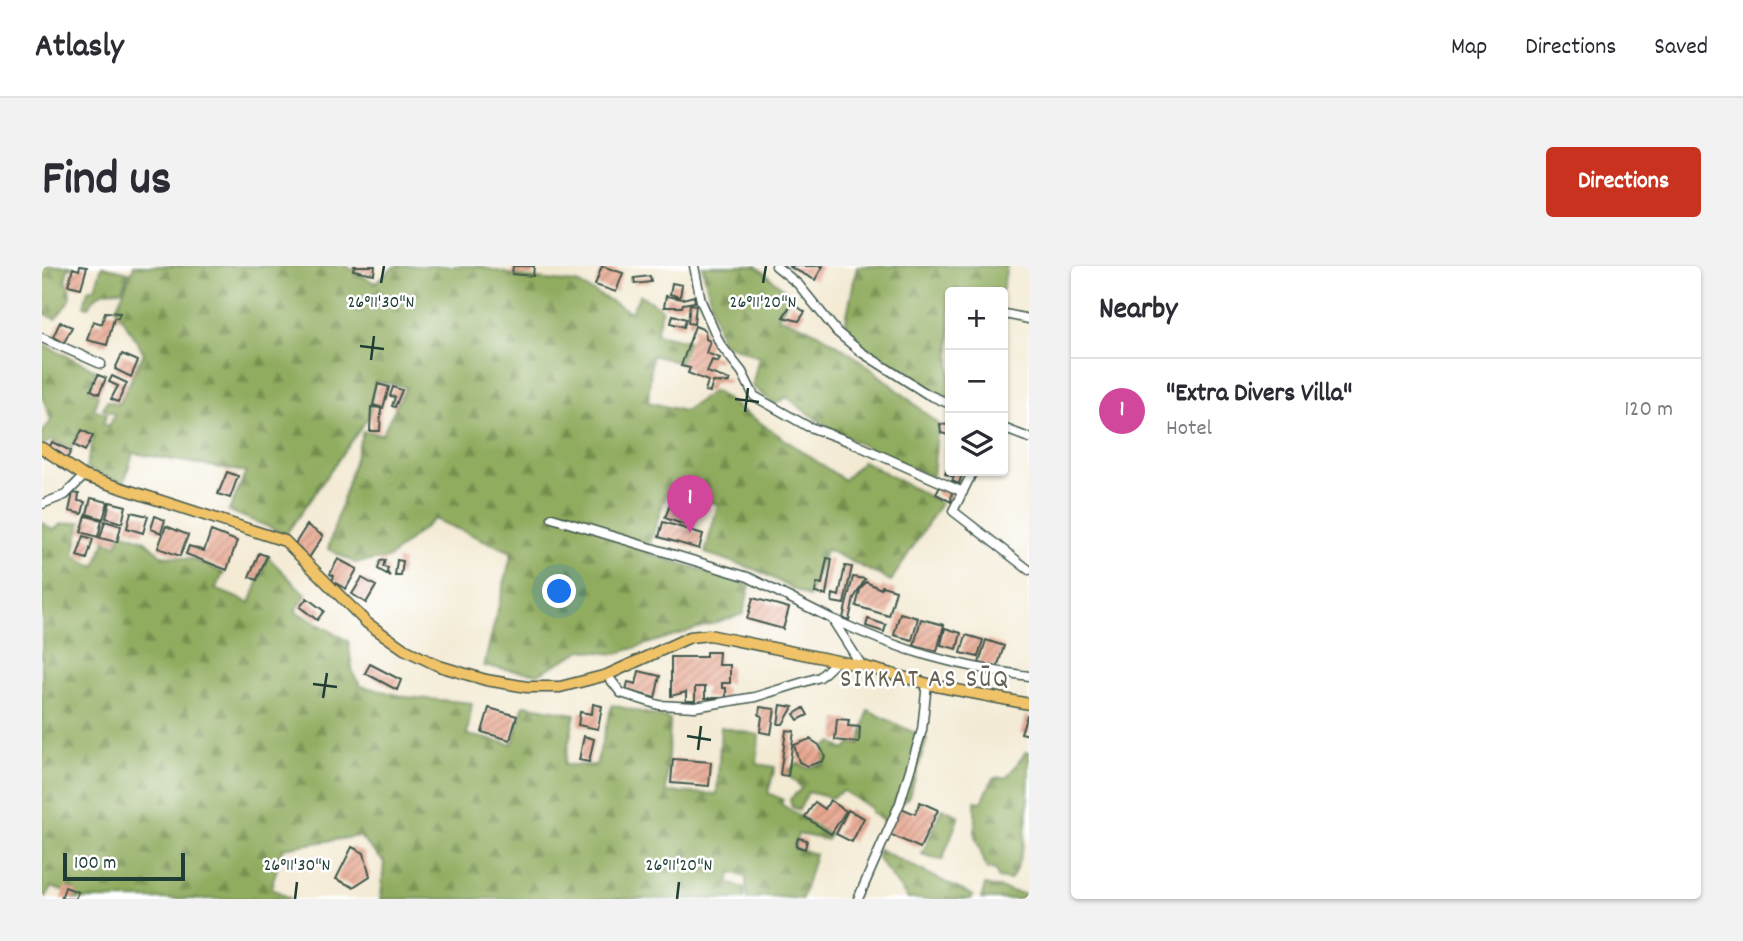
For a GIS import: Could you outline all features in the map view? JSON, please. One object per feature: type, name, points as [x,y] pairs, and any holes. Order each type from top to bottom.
[{"type":"main road","points":[[42,448],[84,475],[285,541],[367,623],[404,649],[439,666],[486,680],[527,687],[560,687],[607,675],[690,637],[709,635],[1029,704]]},
{"type":"street","points":[[694,266],[702,301],[720,344],[742,372],[754,396],[807,426],[962,492]]},
{"type":"street","points":[[776,266],[798,284],[837,331],[861,352],[927,394],[945,402]]},
{"type":"street","points":[[1008,315],[1029,319]]},
{"type":"street","points":[[42,338],[101,364]]},
{"type":"street","points":[[1008,430],[1029,438]]},
{"type":"street","points":[[42,504],[65,495],[84,475]]},
{"type":"street","points":[[970,476],[953,511],[1029,570]]},
{"type":"street","points":[[552,518],[748,577],[890,646],[970,668],[1029,676]]},
{"type":"street","points":[[832,619],[862,666]]},
{"type":"street","points":[[607,675],[621,693],[659,705],[695,707],[755,697],[820,677],[838,661]]},
{"type":"street","points":[[858,899],[900,803],[922,730],[927,683]]},
{"type":"green space","points":[[42,266],[74,266],[68,269],[65,281],[69,285],[70,300],[55,319],[42,312]]},
{"type":"green space","points":[[102,266],[129,272],[122,290],[102,293],[89,307],[84,306],[88,290],[95,288]]},
{"type":"green space","points":[[134,266],[346,266],[375,283],[395,266],[477,266],[526,278],[577,283],[631,312],[640,295],[662,309],[656,334],[688,341],[680,363],[652,355],[648,402],[684,411],[714,391],[844,480],[863,461],[941,503],[891,581],[826,549],[809,597],[757,570],[705,553],[718,504],[667,491],[647,553],[750,585],[743,614],[615,654],[582,650],[538,674],[484,666],[512,552],[434,519],[389,558],[355,563],[328,549],[363,431],[382,434],[406,387],[375,381],[369,416],[286,534],[229,511],[246,472],[133,453],[124,483],[86,468],[94,436],[81,430],[71,449],[51,440],[42,446],[42,433],[51,421],[42,395],[42,344],[96,370],[90,390],[98,395],[94,409],[107,414],[103,423],[109,426],[115,414],[103,409],[107,401],[119,404],[144,353],[116,309]]},
{"type":"green space","points":[[702,266],[756,266],[791,295],[778,318],[798,324],[841,347],[938,424],[933,477],[839,433],[787,397],[775,404],[752,386],[759,357],[721,342]]},
{"type":"green space","points":[[857,266],[1007,266],[1003,287],[945,287],[945,396],[894,369],[844,330]]},
{"type":"green space","points":[[42,522],[53,530],[62,524],[81,522],[74,556],[95,567],[105,541],[117,545],[122,532],[144,540],[161,555],[192,559],[224,573],[215,589],[250,603],[268,557],[306,595],[295,611],[348,641],[353,674],[361,686],[406,697],[472,703],[467,735],[512,744],[524,705],[575,714],[564,765],[596,765],[612,705],[670,719],[666,792],[717,794],[721,727],[759,735],[757,764],[775,767],[768,793],[783,800],[781,804],[830,835],[827,840],[798,834],[794,848],[815,854],[802,899],[768,896],[747,899],[746,876],[732,872],[728,883],[744,888],[744,899],[381,899],[384,862],[359,836],[283,848],[271,888],[291,899],[74,899],[74,895],[51,887],[45,899],[42,899]]},
{"type":"green space","points":[[868,710],[927,739],[909,796],[884,822],[871,812],[871,808],[843,791],[831,798],[808,792],[799,810],[792,807],[790,799],[802,788],[789,776],[790,770],[797,763],[808,768],[824,763],[826,746],[833,742],[842,749],[847,749],[850,744],[860,744]]},
{"type":"green space","points":[[1026,752],[1029,752],[1028,802],[1021,854],[1010,880],[998,878],[996,870],[987,869],[975,836],[975,801],[982,802],[993,778],[1007,777]]},
{"type":"green space","points":[[942,808],[959,816],[942,860],[922,854]]},
{"type":"green space","points":[[878,849],[973,896],[971,899],[908,899],[878,859]]},
{"type":"green space","points":[[985,885],[1029,895],[1029,899],[981,899]]},
{"type":"building","points":[[80,266],[87,267],[81,288],[68,285],[73,268],[79,270]]},
{"type":"building","points":[[354,266],[375,266],[374,274],[353,270]]},
{"type":"building","points":[[513,266],[534,266],[533,276],[512,274]]},
{"type":"building","points":[[602,266],[623,273],[616,292],[595,285]]},
{"type":"building","points":[[788,266],[823,266],[815,280]]},
{"type":"building","points":[[650,276],[651,282],[635,284],[634,278]]},
{"type":"building","points":[[672,283],[682,285],[680,297],[670,294]]},
{"type":"building","points":[[666,296],[683,299],[694,296],[695,302],[683,304],[682,307],[664,307]]},
{"type":"building","points":[[792,303],[805,312],[799,321],[783,317]]},
{"type":"building","points":[[690,304],[696,305],[694,324],[688,323]]},
{"type":"building","points":[[105,312],[120,313],[118,318],[114,318],[107,345],[87,340],[93,321],[102,324]]},
{"type":"building","points":[[673,315],[686,319],[684,327],[671,323]]},
{"type":"building","points":[[60,322],[72,327],[64,343],[53,337]]},
{"type":"building","points":[[695,326],[705,330],[706,339],[710,341],[706,353],[720,358],[718,362],[712,360],[707,372],[730,380],[728,383],[713,382],[710,392],[705,391],[708,381],[688,373],[690,368],[681,366]]},
{"type":"building","points":[[122,354],[138,361],[131,377],[115,369]]},
{"type":"building","points":[[98,375],[106,378],[99,394],[91,390]]},
{"type":"building","points":[[112,376],[127,383],[118,402],[111,399],[118,386],[109,382]]},
{"type":"building","points":[[378,384],[389,387],[383,408],[373,405]]},
{"type":"building","points":[[393,387],[402,390],[395,407],[392,406],[395,397],[390,396]]},
{"type":"building","points":[[371,407],[381,408],[380,431],[370,431]]},
{"type":"building","points":[[940,424],[945,425],[945,434],[941,433]]},
{"type":"building","points":[[82,430],[93,436],[85,451],[74,445]]},
{"type":"building","points":[[52,442],[71,451],[67,459],[57,450],[55,454],[48,450]]},
{"type":"building","points":[[227,472],[238,476],[230,498],[218,494]]},
{"type":"building","points":[[951,476],[961,476],[959,484],[952,481],[954,477]]},
{"type":"building","points":[[941,485],[952,490],[951,502],[936,494]]},
{"type":"building","points":[[73,493],[79,494],[78,501],[85,502],[82,514],[69,511]]},
{"type":"building","points":[[91,498],[108,502],[103,519],[87,514]]},
{"type":"building","points":[[110,502],[126,506],[122,523],[106,518]]},
{"type":"building","points":[[671,502],[690,509],[685,525],[665,518]]},
{"type":"building","points":[[131,512],[148,516],[143,533],[127,528]]},
{"type":"building","points":[[86,516],[102,520],[98,537],[81,532]]},
{"type":"building","points":[[155,516],[165,520],[161,533],[151,529]]},
{"type":"building","points":[[105,521],[121,526],[117,542],[100,538]]},
{"type":"building","points":[[663,522],[703,534],[699,549],[659,537]]},
{"type":"building","points":[[307,525],[323,536],[309,558],[293,547]]},
{"type":"building","points":[[166,526],[188,535],[180,556],[158,548]]},
{"type":"building","points":[[211,531],[237,541],[227,570],[186,554],[189,546],[204,551]]},
{"type":"building","points":[[84,536],[93,539],[87,559],[77,556]]},
{"type":"building","points":[[259,553],[267,556],[257,580],[249,577]]},
{"type":"building","points":[[827,558],[832,559],[826,595],[815,593],[817,583],[822,584]]},
{"type":"building","points":[[338,559],[357,569],[346,589],[332,581],[334,576],[330,574]]},
{"type":"building","points":[[385,560],[383,567],[388,568],[390,576],[378,569],[380,561]]},
{"type":"building","points":[[397,560],[403,561],[401,576],[395,576]]},
{"type":"building","points":[[845,566],[852,567],[844,604],[832,602],[833,594],[839,596]]},
{"type":"building","points":[[853,577],[865,579],[854,598],[849,620],[843,618]]},
{"type":"building","points":[[362,578],[376,586],[366,603],[352,594]]},
{"type":"building","points":[[866,582],[881,589],[882,586],[896,590],[889,616],[856,606],[860,590]]},
{"type":"building","points":[[307,598],[324,611],[317,620],[300,607]]},
{"type":"building","points":[[753,598],[789,608],[783,629],[747,619]]},
{"type":"building","points":[[900,613],[918,618],[912,640],[894,635]]},
{"type":"building","points":[[868,619],[886,625],[884,632],[866,626]]},
{"type":"building","points":[[921,619],[944,625],[937,651],[914,645]]},
{"type":"building","points":[[945,628],[961,633],[957,649],[941,645]]},
{"type":"building","points":[[966,635],[983,640],[978,657],[961,653]]},
{"type":"building","points":[[986,640],[1004,646],[997,668],[979,663]]},
{"type":"building","points":[[706,652],[719,652],[718,665],[730,665],[730,683],[722,683],[722,688],[726,688],[726,698],[705,698],[705,687],[695,687],[695,701],[686,701],[686,692],[671,696],[671,657],[706,657]]},
{"type":"building","points":[[370,664],[401,680],[397,690],[365,673]]},
{"type":"building","points":[[639,671],[660,676],[655,698],[626,690],[628,682],[636,684]]},
{"type":"building","points":[[593,704],[602,706],[598,729],[578,725],[580,712],[592,714]]},
{"type":"building","points":[[781,705],[793,707],[783,724],[778,724]]},
{"type":"building","points":[[760,707],[775,709],[771,734],[760,732]]},
{"type":"building","points":[[489,708],[517,716],[510,740],[482,732]]},
{"type":"building","points":[[804,708],[808,715],[798,720],[794,714]]},
{"type":"building","points":[[1027,715],[1029,716],[1029,735],[1021,733]]},
{"type":"building","points":[[837,719],[849,720],[848,726],[860,727],[859,743],[835,740]]},
{"type":"building","points":[[786,730],[794,731],[788,776],[780,775]]},
{"type":"building","points":[[584,736],[594,739],[589,762],[579,760]]},
{"type":"building","points":[[810,739],[819,745],[825,756],[823,761],[808,766],[799,762],[794,745]]},
{"type":"building","points":[[673,759],[711,762],[709,786],[671,783]]},
{"type":"building","points":[[830,800],[846,811],[831,834],[805,817],[815,802],[825,809]]},
{"type":"building","points":[[920,802],[938,810],[920,848],[887,833],[899,807],[915,814]]},
{"type":"building","points":[[848,810],[864,818],[852,842],[836,834]]},
{"type":"building","points":[[798,838],[807,840],[805,849],[796,846]]},
{"type":"building","points":[[352,847],[364,853],[370,876],[353,887],[336,879]]},
{"type":"building","points":[[65,887],[78,892],[75,899],[61,899]]},
{"type":"place","name":"\"Extra Divers Villa\"","points":[[690,533]]},
{"type":"district","name":"SIKKAT AS SŪQ","points":[[925,680]]}]
